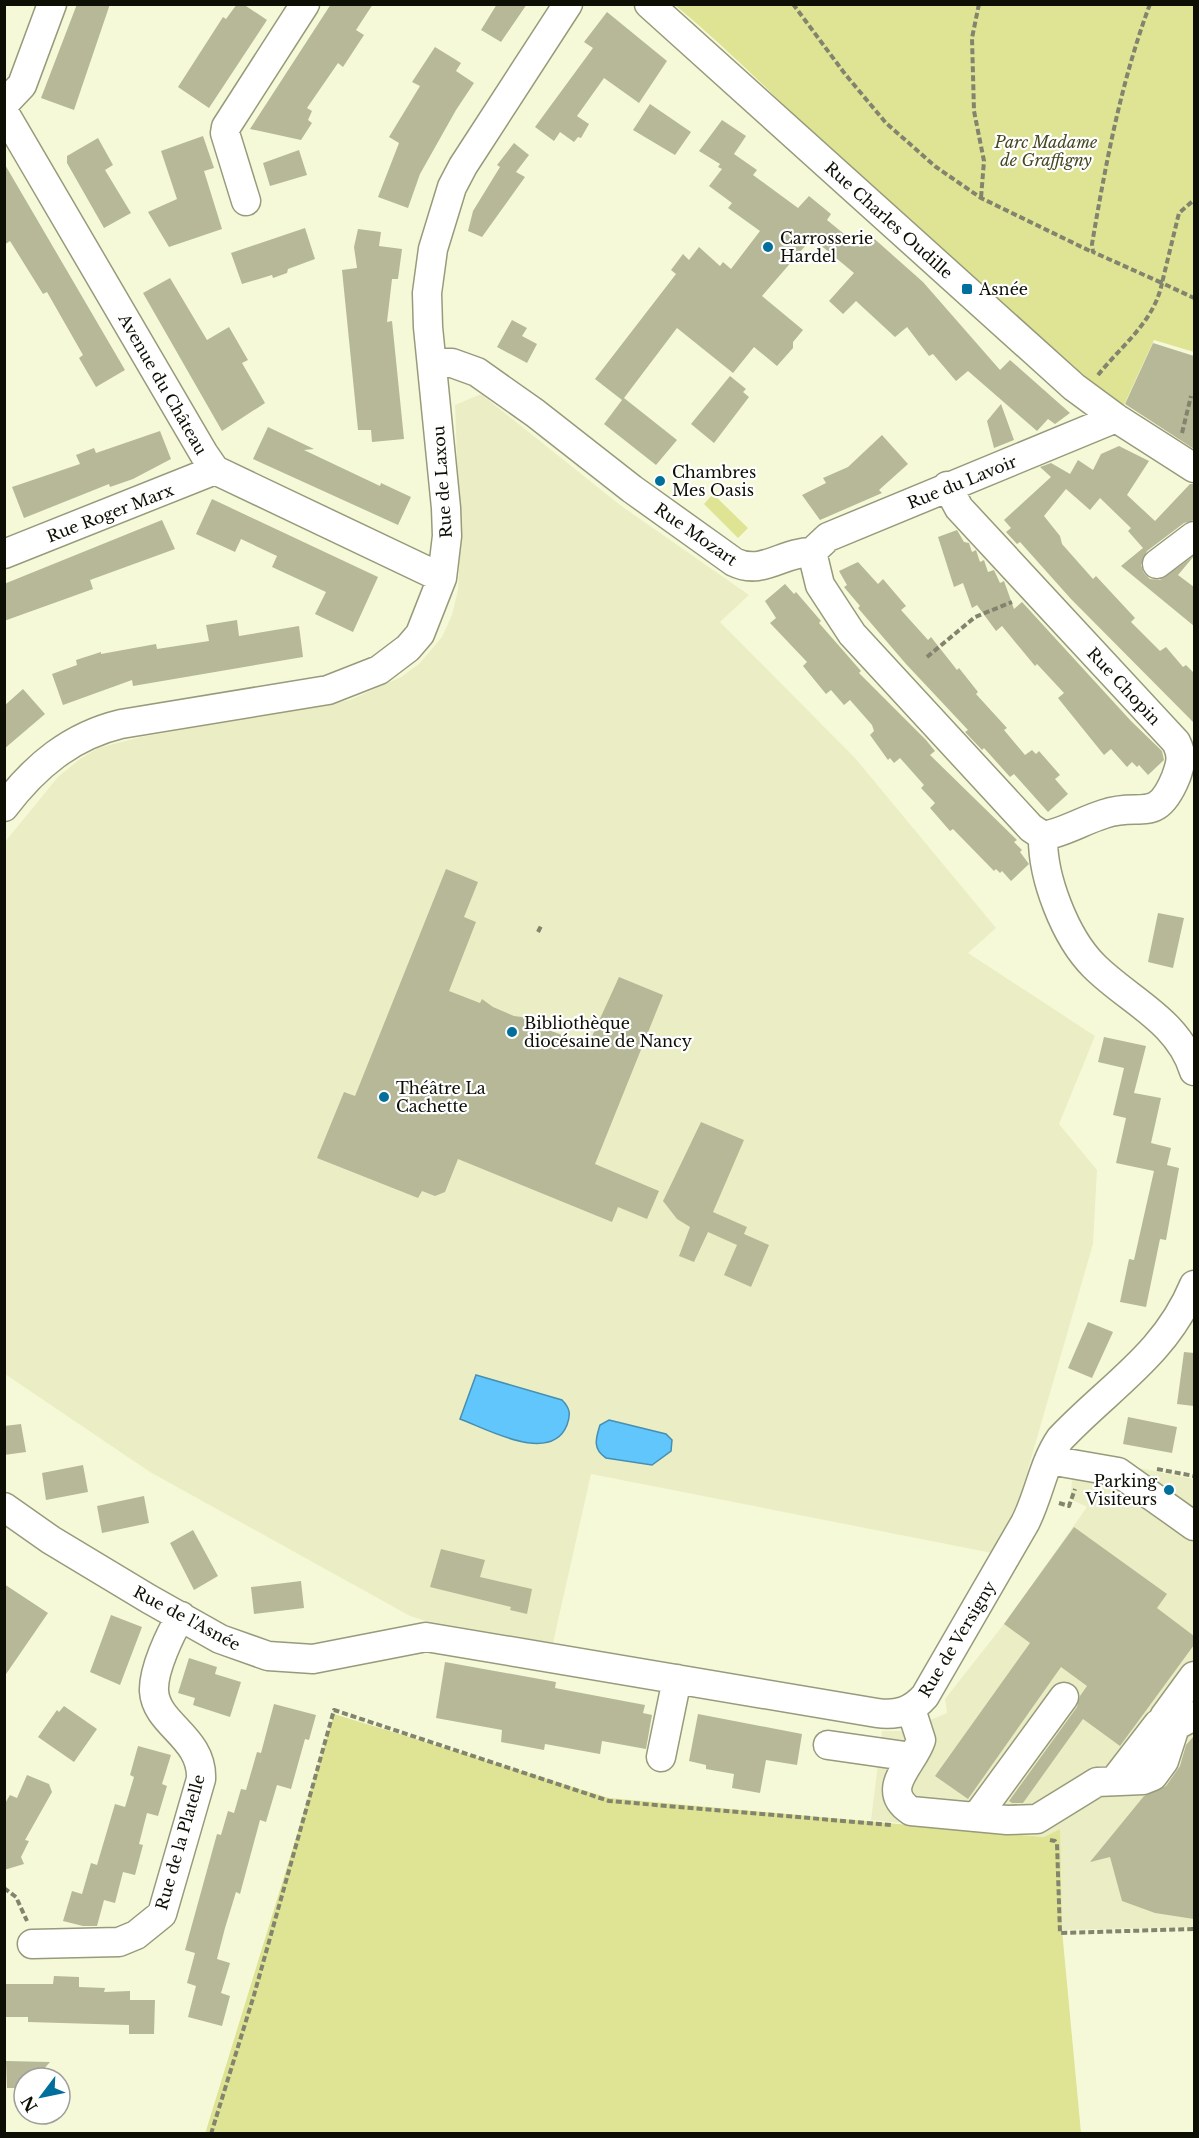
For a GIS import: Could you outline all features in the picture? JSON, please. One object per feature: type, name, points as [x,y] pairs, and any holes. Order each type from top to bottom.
[{"type":"street","points":[[4,104],[22,85],[52,4]]},
{"type":"street","points":[[246,201],[225,133],[226,127],[305,4]]},
{"type":"street","name":"Rue de Laxou","points":[[4,807],[40,765],[70,743],[105,728],[328,690],[379,670],[408,648],[420,634],[442,578],[447,536],[427,293],[433,249],[444,207],[463,166],[568,4]]},
{"type":"street","name":"Rue Charles Oudille","points":[[649,4],[1074,387],[1116,418],[1185,463]]},
{"type":"street","name":"Avenue du Château","points":[[4,112],[204,454],[216,470],[442,578]]},
{"type":"street","name":"Rue Mozart","points":[[432,363],[452,363],[477,372],[526,405],[679,523],[744,567],[766,564],[795,552],[812,552]]},
{"type":"street","name":"Rue du Lavoir","points":[[812,552],[828,537],[947,486],[1073,438],[1116,418]]},
{"type":"street","name":"Rue Roger Marx","points":[[7,548],[216,470]]},
{"type":"street","name":"Rue Chopin","points":[[947,486],[959,508],[1176,742],[1181,752],[1180,766],[1170,792],[1163,802],[1155,807],[1111,812],[1043,836]]},
{"type":"street","points":[[1157,564],[1194,536]]},
{"type":"street","points":[[812,552],[820,585],[852,634],[1030,828],[1043,836],[1042,853],[1062,918],[1072,938],[1095,967],[1165,1024],[1181,1043],[1194,1071]]},
{"type":"street","name":"Rue de Versigny","points":[[426,1637],[877,1713],[900,1713],[911,1709],[925,1696],[1025,1524],[1057,1461],[1060,1439],[1165,1339],[1185,1307],[1194,1285]]},
{"type":"street","points":[[1057,1461],[1118,1472],[1194,1526]]},
{"type":"street","name":"Rue de l'Asnée","points":[[4,1508],[51,1540],[181,1616],[244,1649],[289,1659],[336,1655],[426,1637]]},
{"type":"street","name":"Rue de la Platelle","points":[[32,1944],[119,1942],[136,1935],[162,1914],[201,1779],[200,1761],[196,1751],[163,1712],[154,1691],[169,1639],[181,1616]]},
{"type":"street","points":[[911,1709],[921,1740],[898,1779],[897,1797],[902,1806],[911,1811],[1007,1820],[1037,1819],[1097,1782],[1114,1781],[1174,1722],[1194,1676]]},
{"type":"street","points":[[661,1757],[677,1680]]},
{"type":"street","points":[[977,1816],[1064,1697]]},
{"type":"street","points":[[828,1745],[912,1757]]},
{"type":"path","points":[[793,4],[845,74],[886,123],[936,167],[981,198],[1194,298]]},
{"type":"path","points":[[979,4],[972,38],[974,111],[984,160],[981,198]]},
{"type":"path","points":[[1093,252],[1092,244],[1108,148],[1135,46],[1150,4]]},
{"type":"path","points":[[1074,387],[1081,379],[1092,382],[1117,352],[1139,331],[1158,302],[1179,213],[1194,200]]},
{"type":"path","points":[[1185,463],[1191,396]]},
{"type":"path","points":[[927,657],[975,617],[1011,603]]},
{"type":"path","points":[[538,932],[541,926]]},
{"type":"path","points":[[211,2133],[257,1984],[334,1710],[609,1801],[901,1826]]},
{"type":"path","points":[[1043,1839],[1055,1840],[1057,1844],[1060,1933],[1194,1929]]},
{"type":"path","points":[[4,1888],[16,1898],[27,1918],[32,1944]]},
{"type":"shaded area","points":[[481,394],[620,505],[749,595],[720,622],[855,758],[996,928],[968,953],[1095,1036],[1059,1124],[1097,1170],[1093,1244],[1013,1517],[992,1553],[591,1474],[553,1643],[426,1621],[410,1616],[150,1472],[5,1374],[4,843],[58,777],[98,748],[141,737],[350,700],[401,677],[419,664],[442,637],[452,615],[458,590],[460,541],[455,405]]},
{"type":"shaded area","points":[[1068,1454],[1194,1479],[1194,1927],[1062,1930],[1059,1830],[1044,1837],[871,1820],[882,1731],[904,1731],[947,1713],[945,1699],[1004,1624],[1087,1507],[1070,1499],[1073,1474]]},
{"type":"green space","name":"Parc Madame de Graffigny","points":[[675,5],[1194,5],[1194,352],[1154,340],[1123,407],[943,254],[838,158],[737,60]]},
{"type":"green space","points":[[713,494],[748,528],[738,538],[704,504]]},
{"type":"green space","points":[[334,1714],[609,1798],[1044,1837],[1060,1829],[1062,1930],[1081,2133],[205,2134]]},
{"type":"water","points":[[476,1375],[562,1400],[569,1411],[567,1425],[559,1437],[547,1442],[533,1443],[502,1436],[460,1419]]},
{"type":"water","points":[[609,1420],[666,1434],[672,1440],[671,1451],[652,1465],[606,1458],[599,1451],[596,1439],[600,1425]]},
{"type":"building","points":[[77,4],[110,4],[74,110],[41,98]]},
{"type":"building","points":[[237,4],[243,4],[267,20],[209,108],[178,87],[223,17],[226,19]]},
{"type":"building","points":[[331,4],[373,4],[356,30],[364,35],[343,67],[338,63],[307,108],[312,111],[308,120],[312,123],[301,140],[250,129]]},
{"type":"building","points":[[497,4],[527,4],[501,42],[481,30]]},
{"type":"building","points":[[607,12],[667,61],[639,103],[604,78],[577,116],[589,124],[581,138],[578,137],[574,142],[560,132],[554,141],[535,127],[593,48],[584,42]]},
{"type":"building","points":[[435,47],[461,63],[456,71],[474,83],[420,174],[408,208],[378,197],[399,143],[389,137],[420,86],[412,82]]},
{"type":"building","points":[[650,104],[691,132],[675,155],[633,130]]},
{"type":"building","points":[[722,120],[746,136],[734,154],[757,170],[753,175],[798,208],[809,196],[831,214],[827,220],[860,247],[870,235],[923,282],[1000,370],[1010,360],[1070,413],[1055,424],[1048,419],[1037,431],[968,371],[956,381],[933,354],[929,356],[907,327],[895,337],[856,301],[843,314],[829,301],[854,273],[812,238],[762,296],[803,330],[793,342],[793,348],[777,366],[754,347],[733,373],[677,328],[624,398],[677,440],[656,465],[604,424],[622,400],[595,379],[676,274],[671,270],[683,254],[689,260],[699,247],[720,266],[723,262],[731,269],[760,231],[728,208],[732,203],[709,186],[722,169],[718,167],[720,164],[699,151]]},
{"type":"building","points":[[203,136],[214,168],[204,171],[222,229],[169,247],[148,212],[177,199],[161,151]]},
{"type":"building","points":[[98,138],[113,165],[105,170],[131,213],[104,228],[67,163],[67,156]]},
{"type":"building","points":[[514,143],[529,155],[516,172],[525,177],[482,237],[468,231],[473,211],[500,167],[497,165]]},
{"type":"building","points":[[299,150],[307,175],[270,186],[263,163]]},
{"type":"building","points":[[4,163],[125,370],[96,387],[79,358],[83,355],[47,292],[43,294],[10,241],[4,245]]},
{"type":"building","points":[[305,228],[315,259],[288,269],[287,273],[273,278],[272,275],[242,284],[231,253]]},
{"type":"building","points":[[358,229],[381,232],[379,246],[402,249],[398,279],[392,279],[387,322],[392,321],[404,439],[372,442],[371,430],[358,430],[342,270],[357,268],[354,247]]},
{"type":"building","points":[[170,278],[207,340],[229,327],[248,360],[242,363],[265,403],[222,431],[143,293]]},
{"type":"building","points":[[512,320],[527,328],[522,336],[537,344],[527,363],[497,347]]},
{"type":"building","points":[[1153,343],[1194,356],[1194,449],[1125,404]]},
{"type":"building","points":[[730,376],[746,389],[743,392],[749,397],[714,443],[691,424]]},
{"type":"building","points":[[1001,404],[1014,440],[994,448],[987,421]]},
{"type":"building","points":[[268,427],[314,449],[304,450],[380,486],[381,483],[411,497],[398,525],[253,459]]},
{"type":"building","points":[[160,431],[171,459],[133,479],[110,487],[109,484],[24,518],[12,487],[80,464],[76,455],[94,448],[96,453]]},
{"type":"building","points":[[882,435],[908,464],[879,490],[882,493],[820,520],[802,495],[826,483],[823,478],[848,467]]},
{"type":"building","points":[[1119,446],[1149,461],[1127,495],[1155,521],[1190,484],[1194,484],[1194,520],[1184,523],[1147,551],[1141,565],[1144,573],[1150,579],[1160,580],[1194,556],[1178,575],[1194,587],[1194,626],[1121,566],[1143,548],[1128,531],[1131,528],[1100,498],[1090,510],[1066,489],[1044,516],[1060,536],[1062,544],[1093,579],[1096,576],[1135,618],[1131,622],[1160,651],[1166,647],[1183,667],[1186,665],[1194,673],[1194,723],[1071,599],[1020,542],[1017,544],[1006,532],[1011,528],[1004,520],[1051,477],[1040,467],[1051,463],[1070,474],[1078,460],[1093,470],[1101,454]]},
{"type":"building","points":[[212,499],[378,577],[353,632],[315,614],[326,592],[272,567],[277,556],[241,539],[235,552],[196,534]]},
{"type":"building","points":[[162,520],[175,549],[90,580],[93,589],[4,621],[4,584]]},
{"type":"building","points":[[957,530],[964,542],[969,543],[972,552],[976,550],[980,562],[984,560],[988,572],[994,570],[1000,583],[1004,581],[1014,609],[1022,602],[1131,721],[1162,751],[1164,760],[1148,775],[1139,765],[1137,767],[1132,762],[1127,767],[1111,749],[1104,755],[1058,698],[1064,693],[1037,664],[1035,666],[1002,626],[996,631],[977,605],[972,608],[963,583],[954,587],[938,537]]},
{"type":"building","points":[[858,562],[878,584],[883,579],[906,606],[901,610],[928,640],[931,637],[957,670],[959,668],[978,692],[976,694],[1007,728],[1004,730],[1025,755],[1032,750],[1036,754],[1039,751],[1060,775],[1055,779],[1068,794],[1048,812],[1014,774],[1010,777],[984,748],[982,750],[965,732],[968,730],[906,664],[858,608],[860,606],[844,587],[847,585],[839,571]]},
{"type":"building","points":[[785,584],[794,594],[796,592],[821,621],[819,623],[861,671],[859,673],[926,740],[935,751],[930,755],[1017,840],[1014,842],[1022,850],[1020,852],[1029,864],[1011,881],[1002,871],[1000,873],[996,869],[994,871],[953,829],[950,831],[930,808],[935,803],[921,788],[924,785],[900,758],[894,763],[890,758],[888,760],[870,735],[874,731],[872,725],[850,700],[844,705],[831,690],[826,694],[803,666],[807,662],[770,623],[776,618],[765,601]]},
{"type":"building","points":[[237,620],[239,636],[299,626],[303,657],[133,686],[132,680],[63,705],[52,674],[77,665],[76,660],[101,652],[101,654],[156,644],[157,649],[209,641],[206,625]]},
{"type":"building","points":[[23,689],[45,714],[4,749],[4,706]]},
{"type":"building","points":[[446,869],[478,882],[464,917],[476,922],[449,991],[480,1003],[482,999],[493,1007],[514,1016],[530,1018],[528,1022],[588,1045],[619,977],[663,995],[595,1164],[659,1191],[647,1219],[618,1207],[612,1222],[458,1159],[445,1192],[435,1196],[422,1191],[418,1198],[317,1158],[344,1092],[355,1096]]},
{"type":"building","points":[[1158,913],[1184,918],[1173,968],[1148,962]]},
{"type":"building","points":[[1104,1037],[1146,1046],[1134,1093],[1161,1098],[1151,1143],[1171,1148],[1167,1165],[1179,1168],[1166,1240],[1160,1239],[1146,1307],[1120,1302],[1129,1259],[1134,1260],[1154,1171],[1116,1163],[1126,1118],[1113,1115],[1124,1068],[1098,1062]]},
{"type":"building","points":[[701,1122],[744,1140],[713,1212],[747,1227],[744,1234],[769,1245],[751,1287],[724,1275],[737,1245],[708,1232],[694,1262],[679,1256],[690,1227],[677,1219],[663,1201]]},
{"type":"building","points":[[1088,1322],[1113,1332],[1092,1378],[1068,1368]]},
{"type":"building","points":[[1184,1352],[1194,1353],[1194,1406],[1177,1404]]},
{"type":"building","points":[[1128,1417],[1177,1427],[1172,1453],[1123,1444]]},
{"type":"building","points":[[21,1424],[26,1452],[4,1455],[4,1426]]},
{"type":"building","points":[[83,1465],[88,1492],[46,1500],[42,1473]]},
{"type":"building","points":[[144,1496],[149,1523],[102,1533],[97,1506]]},
{"type":"building","points":[[1074,1527],[1167,1594],[1157,1608],[1194,1636],[1194,1645],[1120,1746],[1083,1719],[1023,1803],[1012,1803],[1009,1801],[1077,1707],[1080,1696],[1087,1686],[1061,1667],[968,1799],[935,1776],[1030,1643],[1004,1624]]},
{"type":"building","points":[[193,1530],[218,1576],[194,1590],[170,1543]]},
{"type":"building","points":[[441,1549],[485,1560],[480,1577],[532,1589],[527,1614],[510,1610],[511,1607],[430,1587]]},
{"type":"building","points":[[301,1581],[304,1608],[254,1614],[251,1587]]},
{"type":"building","points":[[4,1584],[48,1613],[4,1677]]},
{"type":"building","points":[[111,1615],[142,1627],[120,1685],[90,1672]]},
{"type":"building","points":[[189,1658],[217,1667],[215,1674],[241,1682],[230,1717],[193,1705],[195,1698],[178,1693]]},
{"type":"building","points":[[445,1662],[556,1682],[555,1688],[645,1705],[643,1713],[652,1715],[646,1749],[602,1741],[600,1754],[545,1744],[544,1750],[501,1742],[502,1730],[436,1718]]},
{"type":"building","points":[[274,1704],[316,1715],[309,1740],[305,1739],[291,1789],[277,1785],[266,1822],[260,1820],[240,1894],[236,1892],[225,1928],[217,1959],[230,1963],[221,1993],[230,1996],[222,2026],[188,2017],[196,1986],[187,1983],[195,1953],[185,1950],[217,1834],[221,1835],[228,1811],[234,1813],[241,1789],[246,1790],[257,1752],[261,1753]]},
{"type":"building","points":[[64,1706],[97,1729],[74,1762],[38,1737],[57,1710],[59,1712]]},
{"type":"building","points":[[698,1714],[802,1734],[797,1765],[766,1760],[760,1793],[732,1788],[734,1774],[706,1769],[706,1765],[689,1761]]},
{"type":"building","points":[[1194,1736],[1194,1919],[1155,1913],[1122,1901],[1110,1857],[1090,1862],[1144,1796],[1166,1786],[1180,1766],[1186,1745]]},
{"type":"building","points":[[138,1746],[171,1755],[162,1784],[167,1786],[158,1816],[147,1813],[139,1844],[143,1845],[135,1875],[123,1872],[115,1903],[104,1900],[97,1926],[83,1926],[63,1921],[72,1891],[82,1894],[91,1863],[97,1865],[115,1804],[125,1807],[134,1777],[130,1775]]},
{"type":"building","points":[[27,1775],[49,1784],[52,1792],[25,1840],[29,1841],[21,1857],[24,1864],[4,1870],[4,1805],[10,1795],[17,1798]]},
{"type":"building","points":[[54,1976],[79,1977],[79,1987],[105,1988],[104,1992],[130,1991],[130,2000],[155,2000],[154,2034],[129,2034],[129,2025],[28,2022],[28,2017],[4,2017],[4,1984],[53,1984]]},
{"type":"building","points":[[6,2061],[50,2062],[46,2066],[12,2066],[12,2088],[7,2088]]},
{"type":"place","name":"Carrosserie Hardel","points":[[768,247]]},
{"type":"place","name":"Asnée","points":[[967,289]]},
{"type":"place","name":"Chambres Mes Oasis","points":[[660,481]]},
{"type":"place","name":"Bibliothèque diocésaine de Nancy","points":[[512,1032]]},
{"type":"place","name":"Théâtre La Cachette","points":[[384,1097]]},
{"type":"place","name":"Parking Visiteurs","points":[[1169,1490]]}]
